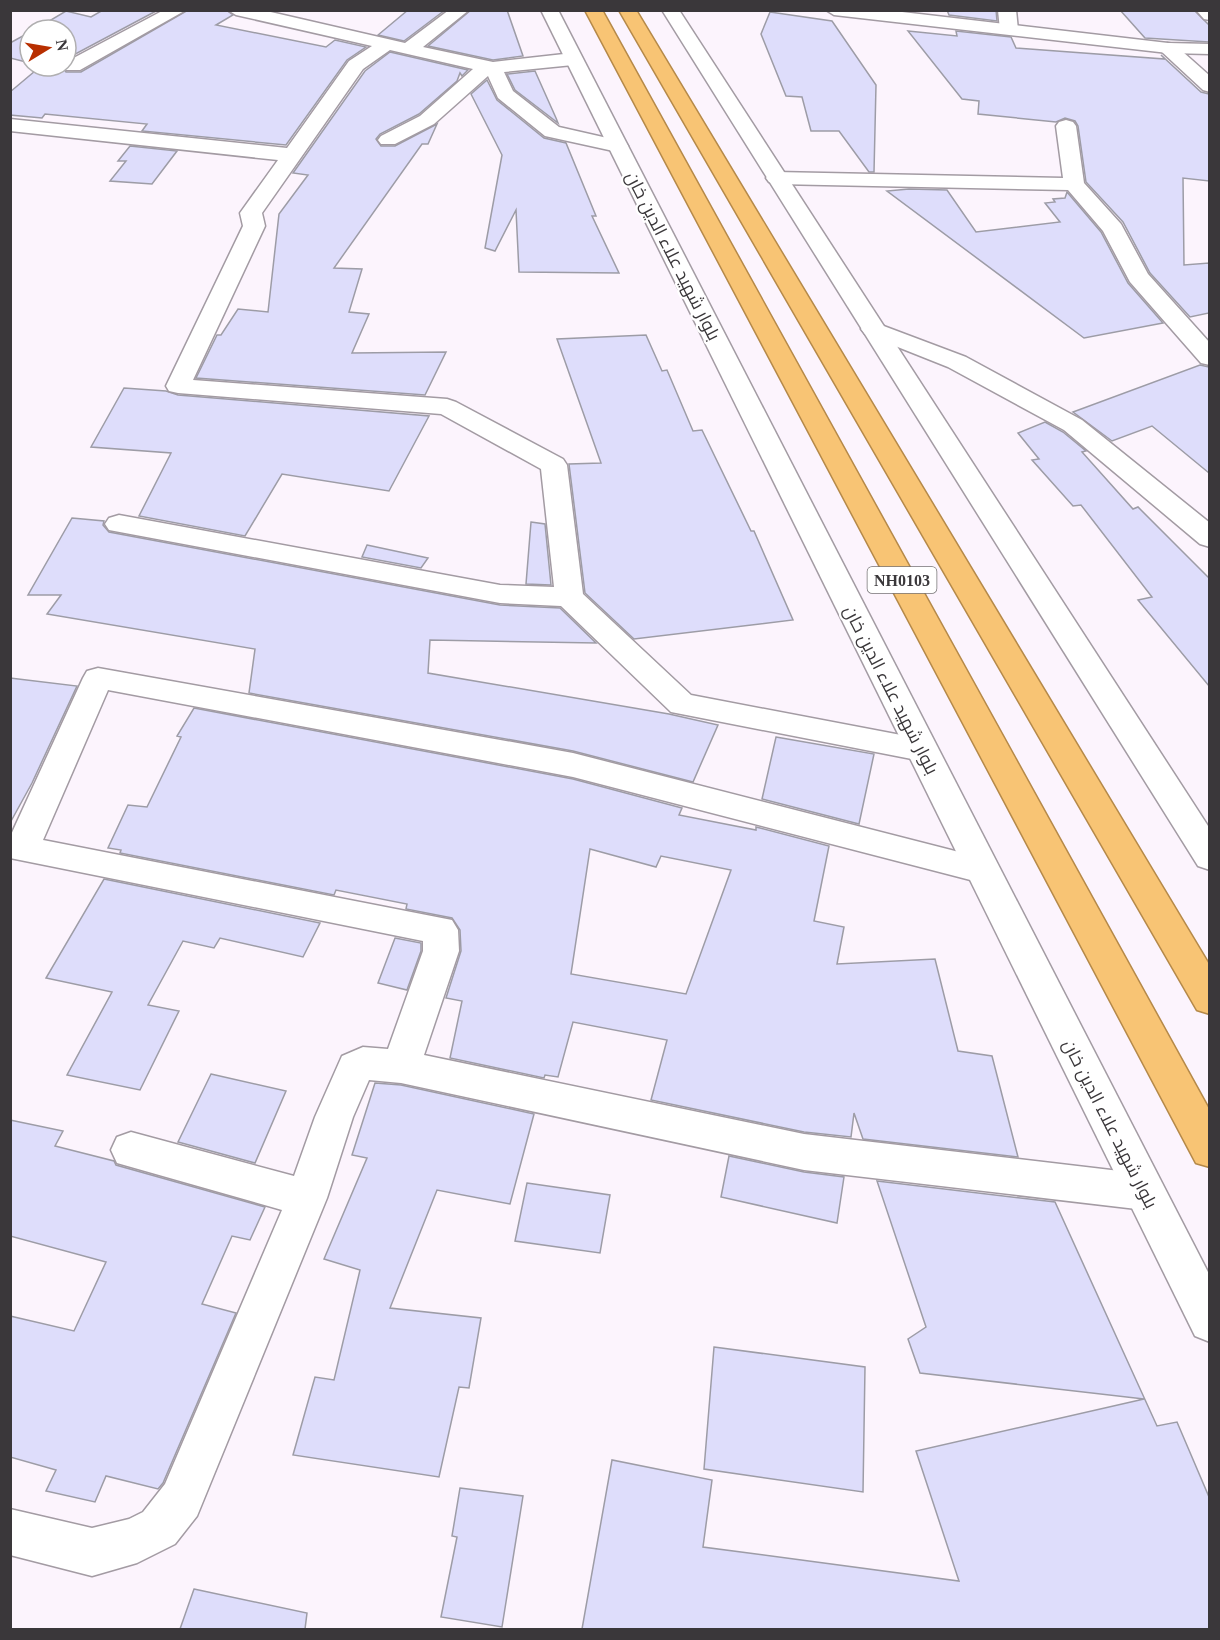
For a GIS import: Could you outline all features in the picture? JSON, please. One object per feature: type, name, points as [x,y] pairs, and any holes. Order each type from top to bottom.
[{"type":"highway","name":"NH0103","points":[[593,10],[1209,1150]]},
{"type":"highway","name":"NH0103","points":[[627,10],[1209,999]]},
{"type":"street","points":[[78,63],[178,10]]},
{"type":"street","points":[[236,10],[493,68]]},
{"type":"street","points":[[409,48],[461,10]]},
{"type":"street","name":"بلوار شهید علاء الدین خان","points":[[549,10],[1209,1321]]},
{"type":"street","points":[[670,10],[1209,857]]},
{"type":"street","points":[[834,10],[1168,48],[1209,49]]},
{"type":"street","points":[[1006,10],[1009,30]]},
{"type":"street","points":[[1204,10],[1209,15]]},
{"type":"street","points":[[388,43],[356,65],[251,213],[254,226],[178,386],[447,407],[554,465],[569,597],[682,704],[922,750]]},
{"type":"street","points":[[1168,48],[1209,86]]},
{"type":"street","points":[[388,140],[427,120],[477,74],[493,68],[573,59]]},
{"type":"street","points":[[493,68],[506,94],[552,132],[618,146]]},
{"type":"street","points":[[10,125],[291,155]]},
{"type":"street","points":[[1066,126],[1074,184],[1113,229],[1138,277],[1209,358]]},
{"type":"street","points":[[776,178],[1074,184]]},
{"type":"street","points":[[873,329],[957,362],[1073,425],[1209,538]]},
{"type":"street","points":[[119,524],[500,594],[569,597]]},
{"type":"street","points":[[401,1067],[441,951],[440,930],[22,849],[98,678],[573,765],[982,870]]},
{"type":"street","points":[[10,1532],[92,1552],[137,1540],[159,1528],[181,1500],[307,1198],[334,1117],[356,1068],[363,1063],[401,1067],[804,1152],[1144,1192]]},
{"type":"street","points":[[131,1150],[307,1198]]},
{"type":"building","points":[[103,10],[158,10],[78,53],[78,18],[54,18],[66,11],[91,17]]},
{"type":"building","points":[[188,10],[226,10],[233,15],[216,25],[326,47],[335,40],[366,47],[347,60],[286,145],[142,131],[147,124],[45,114],[42,118],[10,115],[10,92],[27,78],[78,78],[78,72]]},
{"type":"building","points":[[408,10],[445,10],[404,41],[378,35]]},
{"type":"building","points":[[471,10],[507,10],[523,56],[493,60],[428,46]]},
{"type":"building","points":[[947,10],[996,10],[997,21],[949,15]]},
{"type":"building","points":[[1120,10],[1194,10],[1209,25],[1209,42],[1145,38]]},
{"type":"building","points":[[770,12],[832,21],[876,85],[874,172],[869,172],[839,131],[811,131],[802,97],[786,96],[761,34]]},
{"type":"building","points":[[908,31],[957,36],[956,31],[1011,37],[1016,48],[1165,59],[1161,55],[1201,92],[1209,94],[1209,181],[1183,178],[1184,265],[1209,263],[1209,313],[1190,317],[1150,273],[1123,222],[1086,182],[1078,126],[1075,121],[1065,118],[1056,122],[978,114],[979,101],[962,99]]},
{"type":"building","points":[[18,39],[18,60],[10,58],[10,43]]},
{"type":"building","points":[[390,52],[468,70],[462,76],[460,73],[457,81],[419,114],[380,134],[376,139],[381,146],[395,146],[437,124],[428,144],[422,144],[334,268],[362,269],[349,312],[369,314],[352,353],[446,352],[425,395],[196,378],[217,335],[221,335],[238,309],[268,312],[279,214],[308,175],[293,173],[365,71]]},
{"type":"building","points":[[535,71],[558,123],[515,90],[507,74]]},
{"type":"building","points":[[487,80],[497,100],[544,138],[566,143],[596,216],[592,216],[619,273],[519,272],[516,210],[495,251],[485,248],[502,155],[471,94]]},
{"type":"building","points":[[130,146],[177,151],[152,184],[110,181],[126,161],[118,161]]},
{"type":"building","points":[[947,190],[976,232],[1060,222],[1045,203],[1055,202],[1053,199],[1065,198],[1067,192],[1101,232],[1128,283],[1163,323],[1084,338],[887,191]]},
{"type":"building","points":[[646,335],[662,371],[667,370],[693,431],[702,430],[751,531],[754,531],[793,620],[634,639],[585,593],[569,464],[601,463],[557,339]]},
{"type":"building","points":[[1200,365],[1209,367],[1209,473],[1152,426],[1112,441],[1073,412]]},
{"type":"building","points":[[124,388],[166,391],[178,395],[429,416],[389,491],[282,474],[245,536],[139,516],[171,453],[91,447]]},
{"type":"building","points":[[1045,422],[1063,432],[1086,451],[1082,452],[1133,509],[1138,507],[1209,578],[1209,686],[1138,600],[1152,597],[1081,505],[1073,506],[1032,460],[1039,459],[1018,433]]},
{"type":"building","points":[[72,518],[104,521],[103,525],[109,532],[500,605],[560,608],[596,643],[430,640],[428,673],[669,714],[718,725],[693,782],[573,751],[249,693],[255,649],[47,614],[61,595],[28,595]]},
{"type":"building","points":[[531,522],[545,524],[551,585],[526,584]]},
{"type":"building","points":[[367,545],[428,558],[421,568],[362,557]]},
{"type":"building","points":[[10,678],[77,686],[32,783],[10,823]]},
{"type":"building","points":[[194,708],[573,779],[682,808],[679,815],[756,830],[756,827],[829,846],[814,921],[844,927],[837,964],[935,959],[958,1051],[992,1056],[1018,1157],[863,1139],[854,1113],[851,1137],[804,1132],[651,1100],[667,1040],[573,1022],[558,1077],[545,1075],[544,1078],[450,1058],[462,1001],[446,998],[461,951],[460,930],[452,918],[406,909],[407,904],[336,890],[334,895],[120,853],[121,850],[108,848],[128,805],[147,807],[181,737],[177,736]],"holes":[[[590,849],[656,867],[661,856],[731,870],[686,994],[571,974]]]},
{"type":"building","points":[[776,737],[874,754],[859,824],[762,799]]},
{"type":"building","points":[[104,879],[320,923],[303,957],[220,938],[214,948],[183,941],[148,1005],[179,1011],[140,1090],[67,1075],[112,992],[46,978]]},
{"type":"building","points":[[395,938],[421,943],[421,951],[407,990],[378,983]]},
{"type":"building","points":[[211,1074],[286,1091],[255,1163],[178,1142]]},
{"type":"building","points":[[375,1083],[401,1085],[534,1114],[510,1204],[437,1190],[390,1308],[481,1318],[469,1388],[459,1387],[439,1477],[293,1455],[315,1377],[334,1380],[360,1270],[324,1259],[367,1158],[352,1155]]},
{"type":"building","points":[[10,1120],[63,1131],[55,1146],[114,1161],[116,1165],[265,1207],[250,1240],[232,1236],[202,1304],[236,1313],[163,1483],[158,1489],[106,1476],[95,1502],[46,1491],[56,1470],[10,1457],[10,1316],[74,1331],[106,1262],[10,1236]]},
{"type":"building","points":[[729,1156],[804,1172],[844,1177],[837,1223],[721,1197]]},
{"type":"building","points":[[877,1181],[1055,1202],[1157,1426],[1177,1422],[1209,1497],[1209,1629],[582,1629],[612,1460],[712,1480],[703,1547],[959,1581],[916,1451],[1144,1399],[920,1373],[908,1339],[926,1327]]},
{"type":"building","points":[[527,1183],[610,1195],[600,1253],[515,1241]]},
{"type":"building","points":[[714,1347],[865,1367],[863,1492],[704,1469]]},
{"type":"building","points":[[460,1488],[523,1496],[502,1627],[441,1617],[457,1537],[452,1536]]},
{"type":"building","points":[[194,1589],[307,1613],[305,1629],[180,1629]]}]
